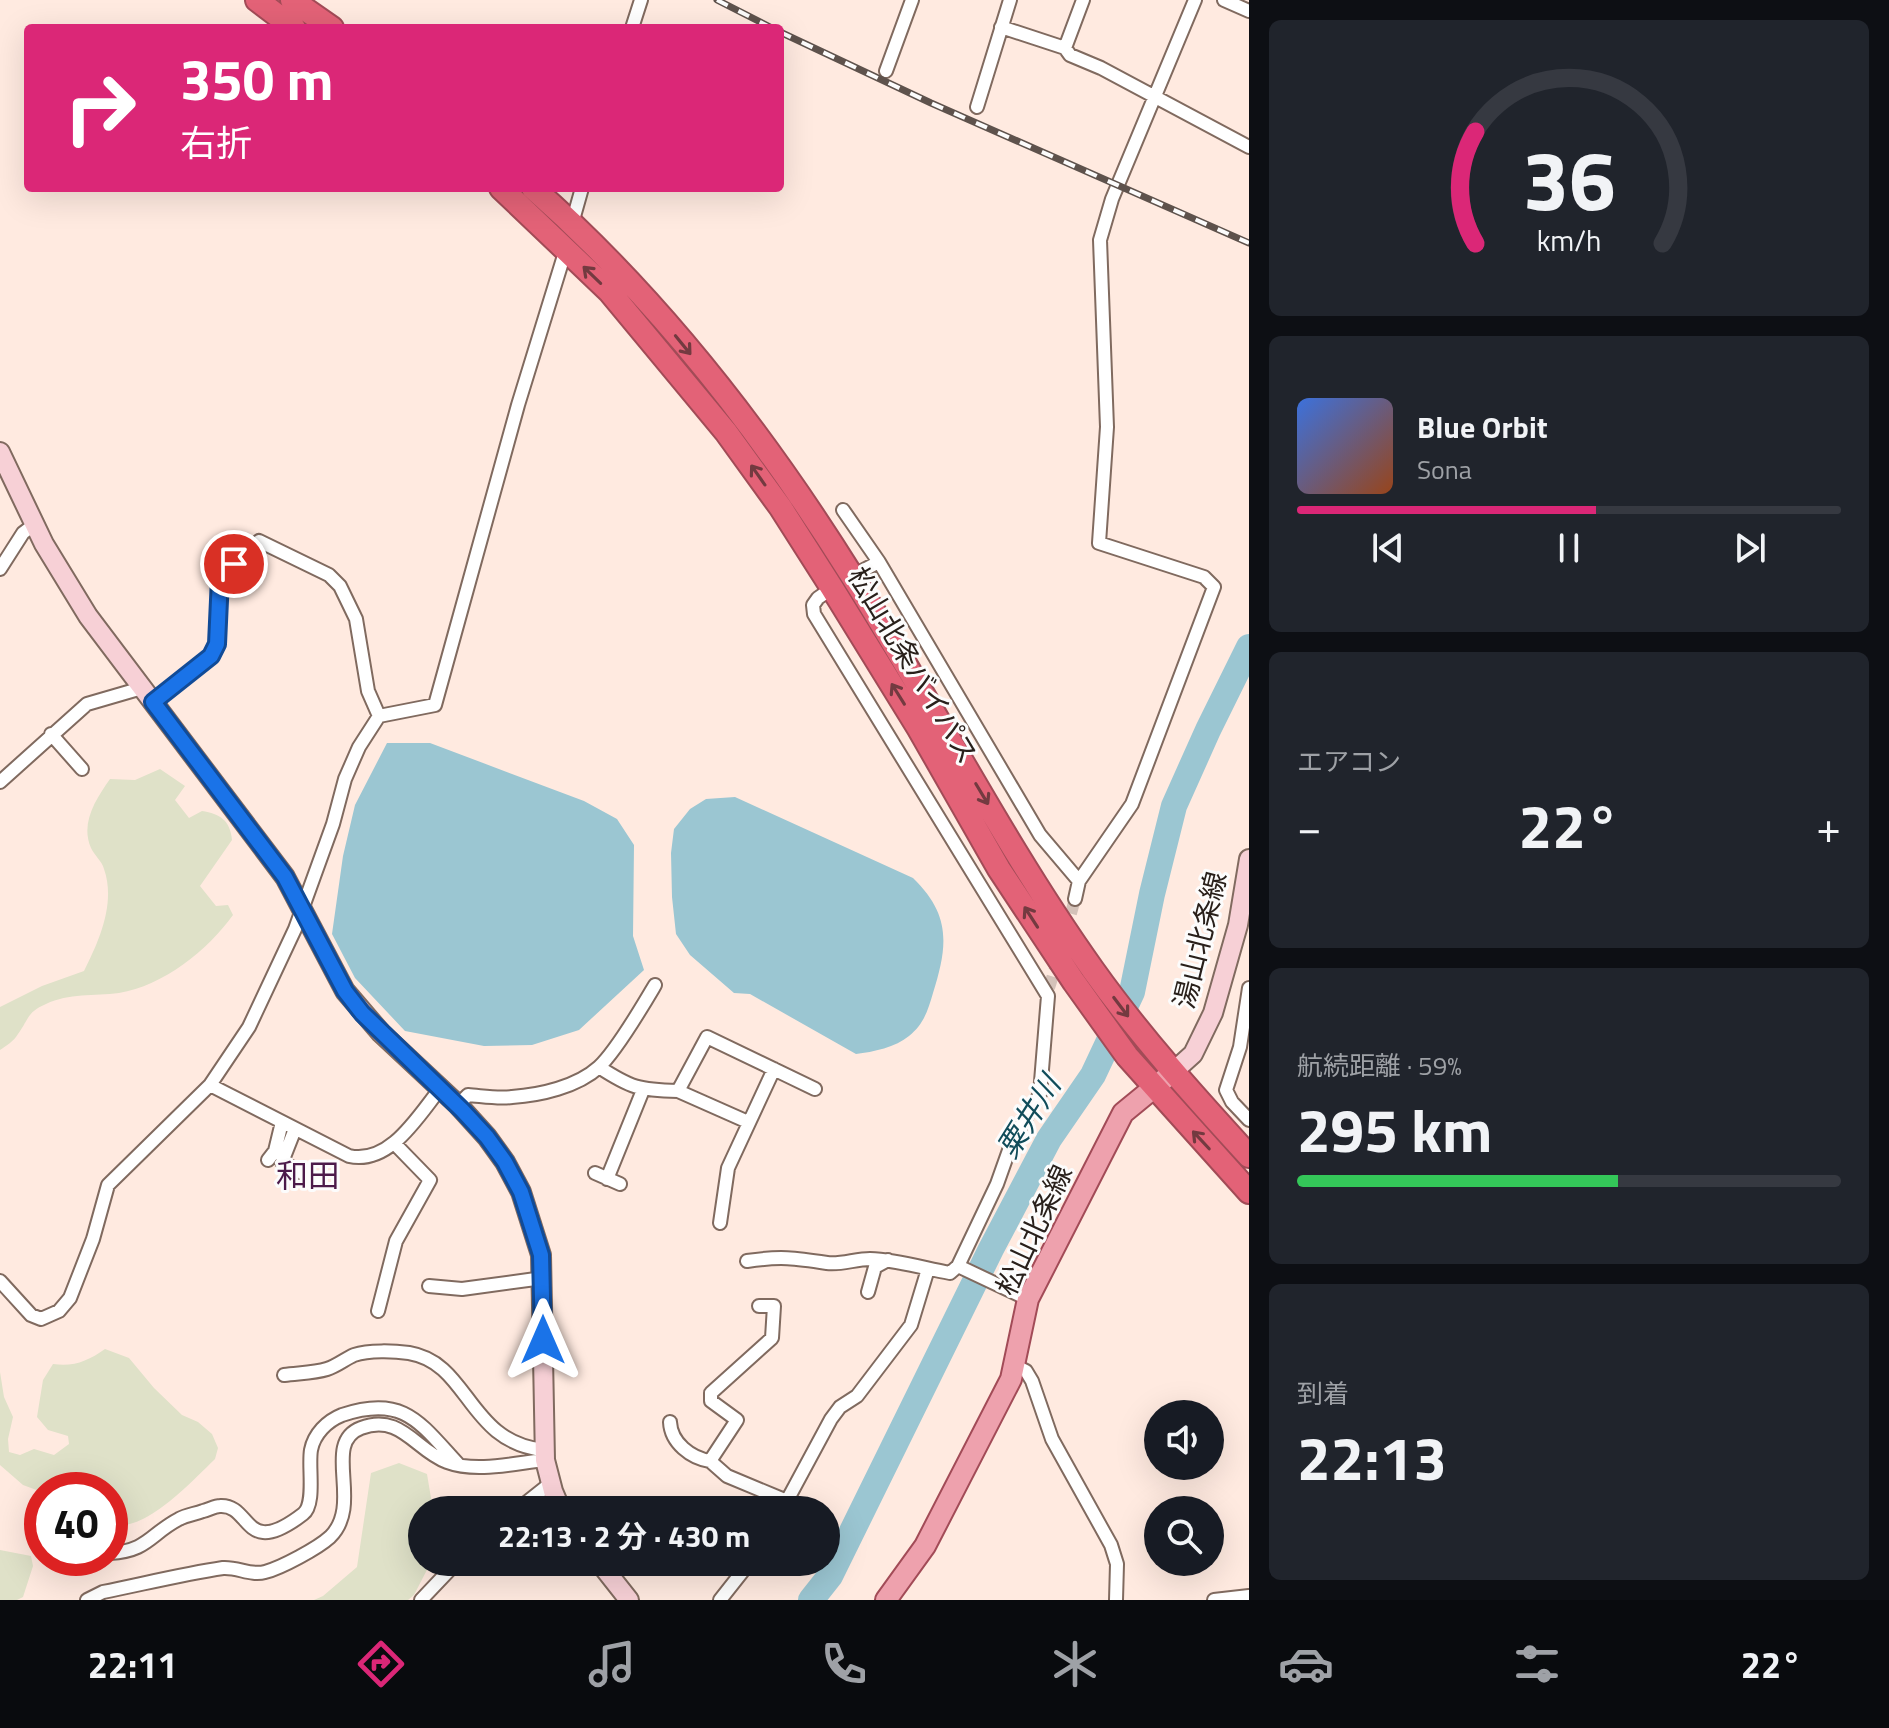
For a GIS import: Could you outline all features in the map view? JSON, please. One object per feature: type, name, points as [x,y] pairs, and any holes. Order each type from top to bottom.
[{"type":"highway","points":[[257,0],[289,24]]},
{"type":"highway","points":[[292,0],[326,24]]},
{"type":"highway","name":"松山北条バイパス","points":[[505,192],[609,291],[726,432],[773,496],[832,588],[919,729],[999,869],[1083,976],[1149,1043],[1249,1156]]},
{"type":"highway","name":"松山北条バイパス","points":[[538,192],[572,222],[665,322],[795,489],[852,576],[1017,854],[1127,1056],[1249,1192]]},
{"type":"main road","name":"松山北条線","points":[[886,1600],[925,1546],[1011,1379],[1028,1299],[1123,1113],[1173,1072]]},
{"type":"street","points":[[633,24],[641,0]]},
{"type":"street","points":[[886,71],[912,0]]},
{"type":"street","points":[[977,107],[1010,0]]},
{"type":"street","points":[[1065,48],[1083,0]]},
{"type":"street","points":[[1075,899],[1079,881],[1132,804],[1214,587],[1204,577],[1099,543],[1107,427],[1100,240],[1112,199],[1195,0]]},
{"type":"street","points":[[1224,0],[1249,11]]},
{"type":"street","points":[[1001,27],[1065,48],[1070,55],[1101,68],[1249,147]]},
{"type":"street","points":[[0,1281],[31,1315],[41,1319],[59,1311],[70,1298],[93,1239],[108,1185],[210,1085],[249,1027],[295,929],[333,824],[345,779],[359,747],[379,716],[435,705],[581,192]]},
{"type":"street","points":[[0,452],[6,483],[35,524],[88,616],[261,844],[302,906],[330,964],[353,1002],[487,1137],[521,1192],[541,1255],[544,1455],[556,1496]]},
{"type":"street","points":[[843,510],[879,562],[1040,835],[1079,881]]},
{"type":"street","points":[[0,569],[23,533],[35,524]]},
{"type":"street","points":[[0,782],[87,704],[147,695],[211,656],[217,644],[220,578],[259,541],[329,575],[340,586],[356,619],[368,691],[379,716]]},
{"type":"street","points":[[747,1261],[776,1256],[813,1259],[829,1264],[866,1259],[888,1260],[950,1273],[960,1267],[997,1184],[1013,1139],[1040,1094],[1049,992],[814,614],[813,605],[818,598],[879,562]]},
{"type":"street","points":[[51,734],[82,769]]},
{"type":"street","name":"湯山北条線","points":[[1173,1072],[1193,1054],[1213,1013],[1238,925],[1249,859]]},
{"type":"street","points":[[458,1105],[468,1095],[510,1098],[567,1086],[599,1067],[655,985]]},
{"type":"street","points":[[1203,1105],[1226,1090],[1240,1047],[1249,988]]},
{"type":"street","points":[[678,1091],[707,1037],[811,1087],[800,1099]]},
{"type":"street","points":[[599,1067],[626,1085],[643,1090],[678,1091],[748,1122]]},
{"type":"street","points":[[717,1214],[728,1168],[774,1069]]},
{"type":"street","points":[[210,1085],[349,1156],[362,1159],[394,1143],[440,1089]]},
{"type":"street","points":[[607,1178],[643,1090]]},
{"type":"street","points":[[1226,1090],[1232,1102],[1249,1120]]},
{"type":"street","points":[[268,1160],[279,1140],[282,1122]]},
{"type":"street","points":[[295,1129],[282,1162],[315,1180]]},
{"type":"street","points":[[378,1311],[396,1241],[430,1180],[394,1143]]},
{"type":"street","points":[[868,1292],[875,1267],[888,1260]]},
{"type":"street","points":[[960,1267],[1028,1299]]},
{"type":"street","points":[[790,1496],[831,1419],[840,1407],[857,1396],[911,1325],[928,1269]]},
{"type":"street","points":[[429,1286],[462,1289],[543,1278]]},
{"type":"street","points":[[710,1461],[737,1420],[711,1401],[711,1393],[772,1338],[774,1306],[759,1306]]},
{"type":"street","points":[[284,1375],[328,1369],[364,1353],[411,1353],[428,1359],[455,1379],[481,1417],[502,1437],[544,1455]]},
{"type":"street","points":[[1014,1365],[1026,1371],[1032,1381],[1052,1439],[1111,1545],[1117,1564],[1116,1600]]},
{"type":"street","points":[[128,1551],[143,1546],[180,1519],[220,1506],[231,1508],[255,1531],[264,1533],[301,1516],[308,1510],[311,1500],[311,1447],[321,1428],[334,1418],[366,1407],[400,1411],[420,1423],[459,1465]]},
{"type":"street","points":[[670,1422],[670,1434],[674,1441],[701,1459],[710,1461],[727,1476],[767,1496]]},
{"type":"street","points":[[87,1600],[103,1592],[225,1568],[263,1573],[329,1538],[340,1524],[346,1506],[341,1452],[347,1438],[358,1429],[374,1424],[391,1425],[447,1462],[470,1467],[544,1455]]},
{"type":"street","points":[[535,1496],[551,1483]]},
{"type":"street","points":[[421,1600],[444,1576]]},
{"type":"street","points":[[610,1576],[629,1600]]},
{"type":"street","points":[[720,1600],[739,1576]]},
{"type":"street","points":[[1214,1600],[1249,1596]]},
{"type":"green space","points":[[160,769],[185,786],[175,800],[189,818],[202,811],[208,812],[219,816],[229,827],[232,840],[200,886],[216,906],[228,905],[233,915],[198,953],[168,974],[136,989],[73,996],[46,1004],[32,1013],[14,1039],[0,1050],[0,1007],[42,986],[84,971],[95,947],[104,922],[108,895],[103,866],[92,851],[87,829],[100,795],[110,779],[135,780]]},
{"type":"green space","points":[[105,1349],[129,1358],[182,1415],[198,1422],[212,1434],[218,1448],[215,1459],[181,1492],[151,1515],[136,1522],[128,1524],[128,1472],[24,1472],[24,1485],[0,1465],[0,1372],[4,1397],[13,1417],[8,1439],[9,1452],[20,1455],[34,1449],[54,1455],[69,1444],[68,1436],[48,1430],[37,1417],[43,1380],[53,1364],[68,1365],[93,1357]]},
{"type":"green space","points":[[399,1463],[427,1474],[431,1496],[408,1496],[408,1576],[424,1576],[408,1600],[314,1600],[357,1567],[371,1473]]},
{"type":"green space","points":[[0,1550],[24,1555],[24,1576],[30,1576],[23,1597],[0,1600]]},
{"type":"water","points":[[387,743],[430,743],[584,801],[617,819],[634,845],[633,936],[644,970],[579,1030],[532,1045],[484,1046],[405,1031],[355,978],[332,934],[343,856],[355,805]]},
{"type":"water","points":[[735,797],[913,878],[925,892],[940,918],[942,960],[925,1016],[904,1040],[856,1054],[750,994],[734,993],[690,955],[676,934],[671,853],[674,829],[690,809],[706,799]]},
{"type":"waterway","name":"粟井川","points":[[811,1600],[830,1576],[991,1249],[1049,1139],[1093,1075],[1132,992],[1174,806],[1249,647]]},
{"type":"tunnel","points":[[1066,931],[1075,899]]},
{"type":"tunnel","points":[[1049,988],[1059,956]]},
{"type":"railway","points":[[717,0],[764,24]]},
{"type":"railway","points":[[784,34],[931,103],[1249,243]]},
{"type":"district","name":"和田","points":[[308,1176]]},
{"type":"route","points":[[234,564],[220,578],[217,644],[211,656],[153,702],[285,877],[345,991],[381,1033],[462,1110],[505,1162],[521,1192],[541,1255],[543,1340]]}]
